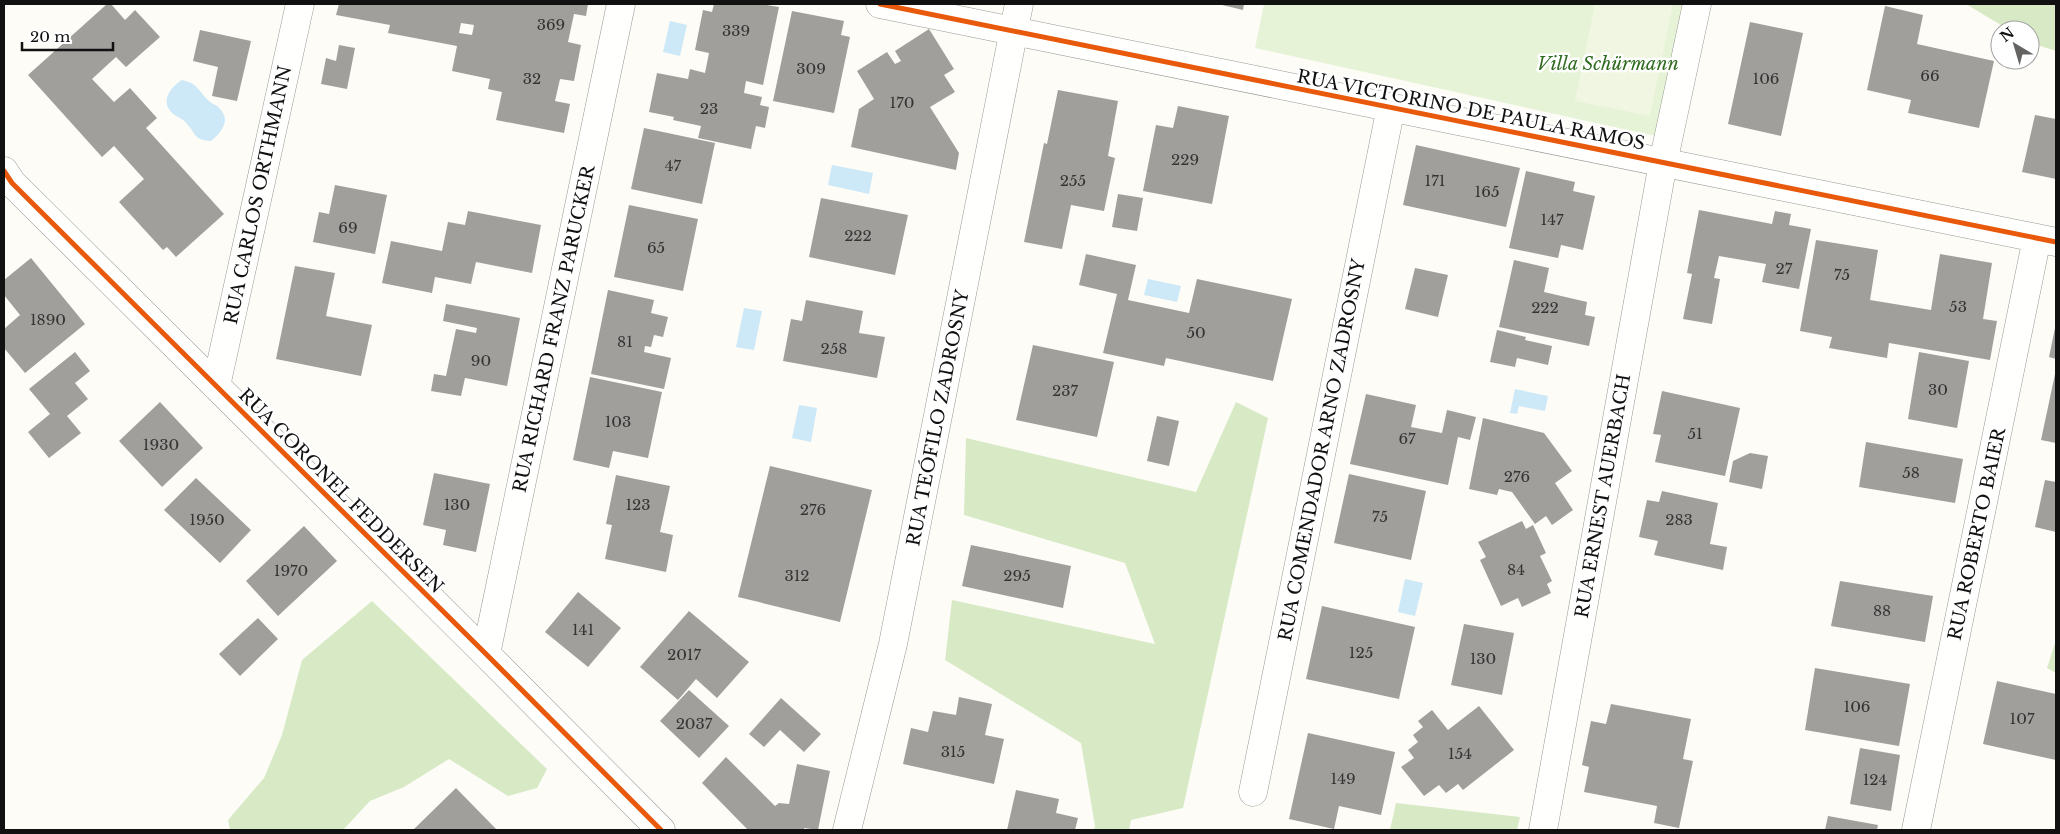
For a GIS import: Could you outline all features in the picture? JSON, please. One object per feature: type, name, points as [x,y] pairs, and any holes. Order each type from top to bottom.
[{"type":"street","name":"RUA CARLOS ORTHMANN","points":[[216,386],[300,4]]},
{"type":"street","name":"RUA RICHARD FRANZ PARUCKER","points":[[486,654],[621,4]]},
{"type":"street","name":"RUA VICTORINO DE PAULA RAMOS","points":[[880,4],[2047,240]]},
{"type":"street","name":"RUA TEÓFILO ZADROSNY","points":[[847,830],[893,644],[1019,4]]},
{"type":"street","name":"RUA ERNEST AUERBACH","points":[[1543,830],[1663,163],[1697,4]]},
{"type":"street","name":"RUA COMENDADOR ARNO ZADROSNY","points":[[1253,792],[1391,107]]},
{"type":"street","name":"RUA CORONEL FEDDERSEN","points":[[4,171],[12,183],[661,830]]},
{"type":"street","name":"RUA ROBERTO BAIER","points":[[1916,830],[2047,240]]},
{"type":"green space","name":"Villa Schürmann","points":[[1264,4],[1683,4],[1655,136],[1255,48]]},
{"type":"green space","points":[[1595,4],[1673,4],[1650,116],[1575,101]]},
{"type":"green space","points":[[1966,4],[2056,4],[2056,51],[2040,46],[2040,20],[1992,20]]},
{"type":"green space","points":[[1236,402],[1268,418],[1183,808],[1131,820],[1129,830],[1094,830],[1095,826],[1081,743],[945,660],[952,600],[1155,644],[1125,563],[964,515],[966,438],[1196,492]]},
{"type":"green space","points":[[372,601],[547,769],[537,788],[508,796],[449,759],[404,787],[370,801],[343,830],[230,830],[228,820],[264,778],[282,735],[302,660]]},
{"type":"green space","points":[[2056,640],[2056,673],[2047,668]]},
{"type":"green space","points":[[1396,803],[1520,817],[1517,830],[1390,830]]},
{"type":"water","points":[[670,21],[687,25],[680,56],[663,52]]},
{"type":"water","points":[[182,80],[192,83],[209,101],[218,107],[225,117],[224,126],[211,141],[196,136],[185,122],[173,114],[168,107],[167,98],[171,90]]},
{"type":"water","points":[[832,165],[873,173],[869,194],[828,185]]},
{"type":"water","points":[[1148,279],[1181,286],[1177,302],[1144,295]]},
{"type":"water","points":[[744,308],[762,311],[754,350],[736,347]]},
{"type":"water","points":[[1515,389],[1548,396],[1545,411],[1519,406],[1517,414],[1510,413]]},
{"type":"water","points":[[799,405],[817,408],[811,442],[792,438]]},
{"type":"water","points":[[1405,579],[1423,583],[1415,616],[1398,612]]},
{"type":"building","points":[[107,4],[111,4],[125,20],[135,10],[160,37],[126,67],[116,57],[92,79],[114,102],[130,88],[157,118],[146,128],[224,214],[176,257],[167,247],[163,250],[119,202],[144,179],[114,146],[102,157],[28,75]]},
{"type":"building","points":[[339,4],[588,4],[586,16],[574,14],[568,42],[581,45],[574,81],[560,79],[555,101],[570,104],[564,133],[496,120],[502,92],[488,89],[490,79],[452,71],[457,46],[388,33],[390,25],[336,15]],"holes":[[[461,23],[474,25],[472,35],[459,33]]]},
{"type":"building","points":[[714,4],[761,4],[779,7],[763,85],[746,81],[744,93],[762,97],[760,105],[769,107],[765,128],[756,126],[751,149],[698,138],[701,126],[673,120],[674,117],[649,112],[657,73],[688,79],[690,69],[705,73],[709,53],[695,50],[703,10],[712,12]]},
{"type":"building","points":[[1218,4],[1244,4],[1243,10]]},
{"type":"building","points":[[1885,6],[1923,15],[1917,44],[1990,60],[1990,70],[1992,70],[1979,128],[1908,113],[1911,100],[1867,90]]},
{"type":"building","points":[[792,11],[844,21],[841,35],[850,37],[834,113],[773,101]]},
{"type":"building","points":[[1750,22],[1803,33],[1781,136],[1728,124]]},
{"type":"building","points":[[929,29],[954,69],[944,75],[955,92],[930,107],[959,153],[956,170],[851,147],[859,109],[874,99],[857,71],[887,52],[895,64],[901,61],[895,51]]},
{"type":"building","points":[[200,30],[251,41],[237,101],[212,96],[218,67],[193,61]]},
{"type":"building","points":[[339,45],[355,48],[347,89],[321,84],[326,58],[336,61]]},
{"type":"building","points":[[1058,90],[1118,101],[1108,156],[1115,158],[1104,211],[1071,205],[1062,249],[1024,242],[1044,143],[1047,144]]},
{"type":"building","points":[[1178,106],[1229,116],[1212,204],[1143,191],[1156,125],[1173,128]]},
{"type":"building","points":[[2035,115],[2056,119],[2056,179],[2022,172]]},
{"type":"building","points":[[644,128],[715,143],[702,204],[631,189]]},
{"type":"building","points":[[1416,145],[1520,168],[1506,227],[1403,205]]},
{"type":"building","points":[[1526,171],[1575,182],[1573,191],[1595,196],[1583,250],[1561,245],[1558,258],[1509,248]]},
{"type":"building","points":[[335,185],[387,195],[375,254],[313,242],[319,212],[329,214]]},
{"type":"building","points":[[1118,194],[1143,198],[1137,231],[1112,227]]},
{"type":"building","points":[[821,198],[908,215],[895,275],[809,257]]},
{"type":"building","points":[[629,205],[698,219],[683,291],[614,277]]},
{"type":"building","points":[[1699,210],[1772,224],[1775,211],[1791,214],[1789,225],[1811,229],[1799,289],[1762,282],[1766,264],[1719,256],[1714,278],[1720,279],[1712,324],[1683,319],[1692,274],[1687,273]]},
{"type":"building","points":[[468,211],[541,225],[532,273],[476,262],[471,284],[435,277],[432,293],[382,283],[391,241],[442,251],[448,222],[465,225]]},
{"type":"building","points":[[1816,240],[1878,250],[1870,300],[1931,310],[1940,254],[1992,263],[1983,319],[1997,321],[1990,360],[1889,343],[1887,358],[1829,348],[1832,337],[1800,331]]},
{"type":"building","points":[[1086,254],[1136,265],[1128,300],[1189,313],[1197,279],[1292,299],[1273,381],[1166,358],[1164,366],[1103,353],[1117,294],[1079,285]]},
{"type":"building","points":[[31,258],[85,324],[25,373],[4,348],[4,329],[20,315],[4,295],[4,280]]},
{"type":"building","points":[[1514,260],[1549,268],[1544,292],[1587,302],[1585,315],[1595,317],[1589,346],[1499,327]]},
{"type":"building","points":[[295,266],[335,273],[326,316],[372,325],[361,376],[276,359]]},
{"type":"building","points":[[1415,268],[1448,275],[1438,317],[1405,309]]},
{"type":"building","points":[[608,290],[654,300],[651,313],[668,317],[663,337],[654,335],[651,347],[645,346],[644,352],[671,358],[664,389],[591,374]]},
{"type":"building","points":[[806,300],[863,311],[859,333],[885,337],[877,378],[783,361],[791,319],[802,321]]},
{"type":"building","points":[[446,304],[520,318],[507,386],[465,378],[461,396],[431,391],[434,374],[446,376],[456,329],[476,333],[477,328],[443,321]]},
{"type":"building","points":[[2056,328],[2056,359],[2049,357]]},
{"type":"building","points":[[1497,330],[1526,337],[1525,340],[1552,346],[1548,365],[1517,358],[1515,367],[1490,362]]},
{"type":"building","points":[[1033,345],[1114,362],[1097,437],[1016,420]]},
{"type":"building","points":[[75,352],[90,371],[75,383],[88,399],[67,416],[81,433],[49,458],[28,432],[50,414],[29,389]]},
{"type":"building","points":[[1919,352],[1969,361],[1957,428],[1908,419]]},
{"type":"building","points":[[2056,374],[2056,443],[2041,440]]},
{"type":"building","points":[[590,377],[662,392],[648,458],[613,451],[609,468],[573,460]]},
{"type":"building","points":[[1662,391],[1740,408],[1725,476],[1655,462],[1661,435],[1653,434]]},
{"type":"building","points":[[1366,394],[1416,405],[1411,427],[1442,433],[1447,410],[1476,417],[1470,440],[1458,437],[1448,485],[1350,464]]},
{"type":"building","points":[[160,402],[203,448],[162,487],[119,441]]},
{"type":"building","points":[[1157,416],[1179,421],[1169,466],[1147,461]]},
{"type":"building","points":[[1483,418],[1544,433],[1572,471],[1555,483],[1573,510],[1552,525],[1546,516],[1535,524],[1512,492],[1499,489],[1497,495],[1469,489]]},
{"type":"building","points":[[1866,442],[1963,459],[1955,503],[1859,487]]},
{"type":"building","points":[[1750,453],[1768,456],[1762,489],[1729,482],[1733,461]]},
{"type":"building","points":[[770,466],[872,490],[840,622],[738,597]]},
{"type":"building","points":[[434,473],[490,484],[476,552],[443,545],[446,530],[423,525]]},
{"type":"building","points":[[1349,474],[1426,491],[1411,560],[1334,543]]},
{"type":"building","points":[[616,475],[670,486],[660,532],[673,535],[666,572],[605,559],[612,525],[606,524]]},
{"type":"building","points":[[196,478],[251,530],[220,563],[164,510]]},
{"type":"building","points":[[2045,480],[2056,482],[2056,532],[2035,527]]},
{"type":"building","points":[[1662,491],[1718,503],[1710,544],[1727,547],[1723,570],[1654,555],[1658,541],[1639,537],[1647,500],[1659,502]]},
{"type":"building","points":[[1522,521],[1526,529],[1533,525],[1546,553],[1540,556],[1552,581],[1547,584],[1551,593],[1522,607],[1518,598],[1501,606],[1480,560],[1486,557],[1478,542]]},
{"type":"building","points":[[304,526],[337,561],[278,616],[246,581]]},
{"type":"building","points":[[971,545],[1071,566],[1063,608],[962,586]]},
{"type":"building","points":[[1840,581],[1933,596],[1925,642],[1831,626]]},
{"type":"building","points":[[578,592],[621,628],[588,667],[545,632]]},
{"type":"building","points":[[1322,606],[1415,627],[1399,699],[1306,679]]},
{"type":"building","points":[[689,611],[749,662],[717,698],[696,679],[678,700],[640,667]]},
{"type":"building","points":[[258,618],[278,639],[240,676],[219,654]]},
{"type":"building","points":[[1464,624],[1514,633],[1502,695],[1451,685]]},
{"type":"building","points":[[1815,668],[1910,684],[1899,746],[1805,730]]},
{"type":"building","points":[[1997,681],[2056,694],[2056,760],[1983,744]]},
{"type":"building","points":[[689,690],[729,726],[699,758],[660,721]]},
{"type":"building","points":[[959,697],[992,704],[985,735],[1004,739],[994,784],[903,764],[911,728],[928,732],[933,711],[956,715]]},
{"type":"building","points":[[781,698],[821,734],[804,752],[780,730],[764,747],[749,734]]},
{"type":"building","points":[[1611,704],[1691,719],[1683,759],[1693,761],[1679,828],[1654,823],[1657,806],[1584,792],[1589,767],[1582,765],[1591,721],[1606,724]]},
{"type":"building","points":[[1479,706],[1514,750],[1463,790],[1458,784],[1446,793],[1439,785],[1424,796],[1401,767],[1414,758],[1408,750],[1418,742],[1413,735],[1423,727],[1418,721],[1432,710],[1448,730]]},
{"type":"building","points":[[1308,733],[1395,752],[1381,815],[1339,806],[1334,829],[1289,819]]},
{"type":"building","points":[[1860,748],[1900,755],[1891,811],[1850,804]]},
{"type":"building","points":[[726,757],[775,806],[779,803],[789,804],[797,764],[830,771],[818,830],[804,828],[804,830],[748,830],[702,783]]},
{"type":"building","points":[[456,788],[497,830],[413,830]]},
{"type":"building","points":[[1016,790],[1059,799],[1056,813],[1078,818],[1075,830],[1007,830]]},
{"type":"building","points":[[1828,816],[1878,825],[1877,830],[1825,830]]},
{"type":"cycle path","points":[[880,4],[2056,242]]},
{"type":"cycle path","points":[[4,171],[12,183],[661,830]]}]
